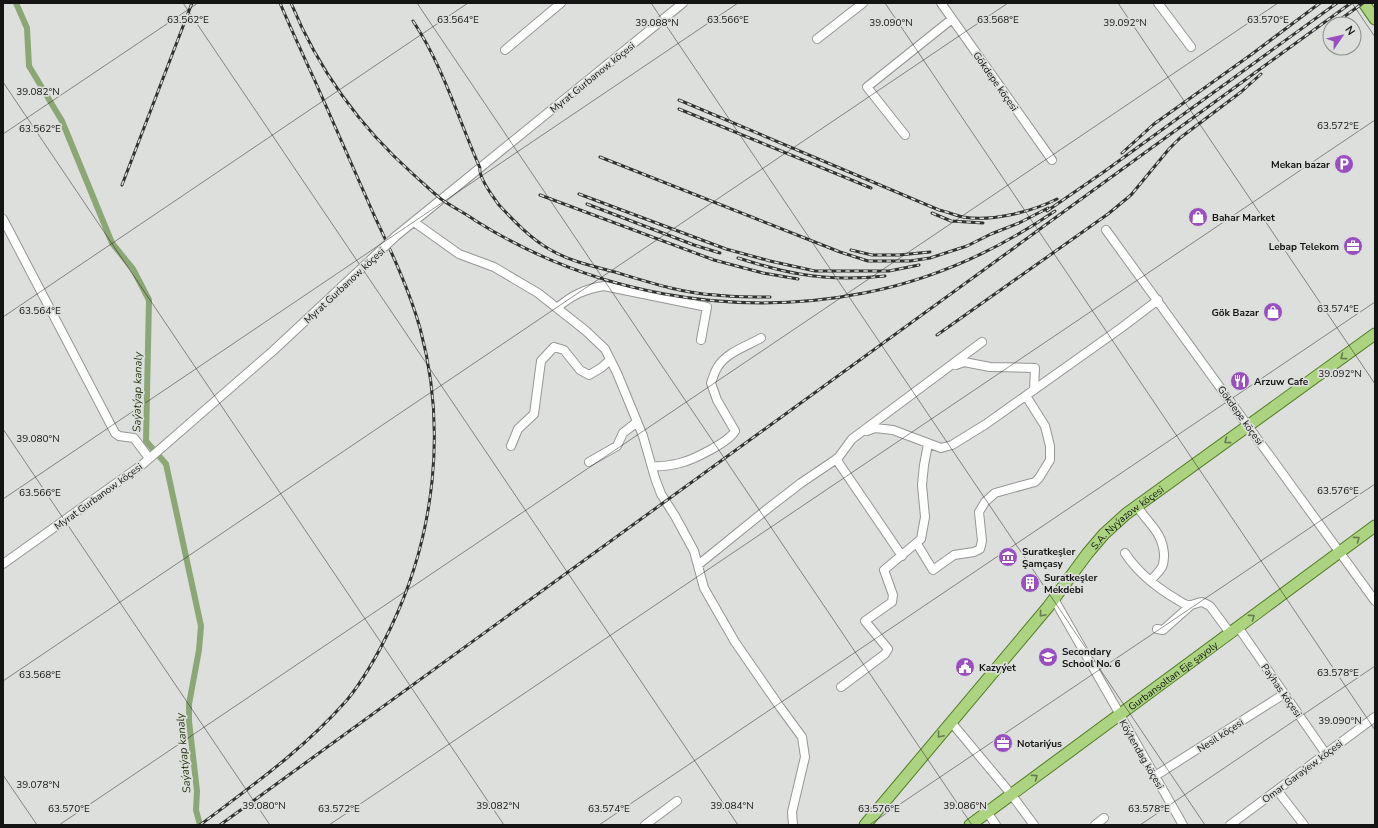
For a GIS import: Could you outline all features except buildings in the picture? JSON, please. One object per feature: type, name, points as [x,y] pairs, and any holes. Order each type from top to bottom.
[{"type":"main road","points":[[1364,3],[1375,19]]},
{"type":"main road","name":"S.A. Nyýazow köçesi","points":[[865,825],[1054,599],[1087,554],[1115,523],[1375,334]]},
{"type":"main road","name":"Gurbansoltan Eje şayoly","points":[[970,825],[1375,526]]},
{"type":"street","points":[[505,50],[561,3]]},
{"type":"street","name":"Myrat Gurbanow köçesi","points":[[3,564],[149,458],[277,346],[396,236],[683,3]]},
{"type":"street","points":[[817,39],[863,3]]},
{"type":"street","name":"Gökdepe köçesi","points":[[941,3],[1052,160]]},
{"type":"street","points":[[1158,3],[1191,47]]},
{"type":"street","points":[[905,135],[867,87],[952,19]]},
{"type":"street","points":[[3,219],[115,433],[119,436],[134,438],[149,458]]},
{"type":"street","points":[[414,222],[459,254],[494,267],[538,293],[586,331],[605,350],[617,373],[637,422],[661,494],[694,551],[704,588],[735,642],[802,737],[805,757],[792,812],[793,825]]},
{"type":"street","name":"Gökdepe köçesi","points":[[1106,230],[1375,601]]},
{"type":"street","points":[[557,308],[580,292],[590,288],[604,286],[707,307],[701,340]]},
{"type":"street","points":[[862,432],[875,428],[893,430],[941,448],[952,445],[986,424],[1026,396],[1158,300]]},
{"type":"street","points":[[652,466],[681,463],[721,444],[732,436],[735,431],[717,400],[711,383],[717,368],[724,360],[738,350],[761,338]]},
{"type":"street","points":[[698,565],[772,505],[836,459],[852,439],[982,342]]},
{"type":"street","points":[[511,446],[518,429],[534,414],[541,361],[554,347],[564,350],[580,370],[589,374],[601,368],[610,360]]},
{"type":"street","points":[[950,366],[964,362],[990,367],[1035,368],[1034,390]]},
{"type":"street","points":[[917,544],[933,570],[954,555],[974,552],[980,549],[982,541],[979,512],[985,502],[995,493],[1035,482],[1039,478],[1050,460],[1050,446],[1045,426],[1026,396]]},
{"type":"street","points":[[589,462],[617,446],[624,433],[637,422]]},
{"type":"street","points":[[841,686],[885,654],[888,649],[865,621],[892,602],[894,595],[884,570],[922,539],[925,517],[922,485],[928,444]]},
{"type":"street","points":[[836,459],[902,556]]},
{"type":"street","points":[[1137,506],[1147,521],[1158,533],[1163,544],[1163,566],[1150,582]]},
{"type":"street","points":[[1125,553],[1132,564],[1150,582],[1172,597],[1190,606],[1163,630],[1157,629]]},
{"type":"street","name":"Köýtendag köçesi","points":[[1054,599],[1183,825]]},
{"type":"street","name":"Paýhas köçesi","points":[[1190,606],[1199,602],[1206,603],[1234,630],[1284,694],[1326,754]]},
{"type":"street","name":"Nesil köçesi","points":[[1155,776],[1284,694]]},
{"type":"street","name":"Omar Garaýew köçesi","points":[[1230,825],[1375,717]]},
{"type":"street","points":[[951,722],[1011,794],[1034,825]]},
{"type":"street","points":[[1277,790],[1304,825]]},
{"type":"street","points":[[645,825],[677,801]]},
{"type":"street","points":[[987,812],[996,825]]},
{"type":"street","points":[[1095,825],[1104,818]]},
{"type":"waterway","name":"Saýatýap kanaly","points":[[16,3],[27,28],[29,66],[62,121],[112,243],[133,269],[149,300],[146,441],[166,464],[201,626],[199,650],[189,704],[189,721],[197,791],[196,810],[200,825]]},
{"type":"railway","points":[[122,185],[192,3]]},
{"type":"railway","points":[[200,825],[295,751],[330,718],[360,683],[391,627],[406,592],[418,555],[427,518],[432,480],[434,442],[433,404],[428,365],[416,313],[393,256],[280,3]]},
{"type":"railway","points":[[291,3],[314,52],[342,96],[358,117],[394,156],[434,193],[445,202],[520,246],[566,266],[614,282],[663,294],[713,301],[763,303],[814,300],[864,293],[915,280],[964,262],[1011,238],[1055,211]]},
{"type":"railway","points":[[1122,153],[1154,124],[1320,3]]},
{"type":"railway","points":[[1047,211],[1105,171],[1337,3]]},
{"type":"railway","points":[[220,825],[1351,3]]},
{"type":"railway","points":[[1345,16],[1363,3]]},
{"type":"railway","points":[[413,21],[424,38],[442,74],[480,168],[481,176],[486,187],[499,205],[535,240],[557,253],[573,260],[665,286],[703,294],[736,297],[770,297]]},
{"type":"railway","points":[[937,335],[1108,214],[1131,195],[1180,138],[1241,92],[1261,74]]},
{"type":"railway","points":[[679,100],[939,210],[963,217],[986,218],[1011,215],[1047,204],[1057,199]]},
{"type":"railway","points":[[679,109],[871,188]]},
{"type":"railway","points":[[600,157],[840,252],[868,261],[910,261],[930,258],[967,246],[991,234],[1019,223],[1048,208]]},
{"type":"railway","points":[[579,194],[726,249],[815,271],[889,271],[919,265]]},
{"type":"railway","points":[[540,195],[714,260],[763,273],[798,279]]},
{"type":"railway","points":[[587,204],[694,245],[720,253]]},
{"type":"railway","points":[[932,213],[951,221],[983,223]]},
{"type":"railway","points":[[851,250],[872,255],[899,255],[930,252]]},
{"type":"railway","points":[[738,258],[792,273],[811,276],[842,278],[885,276]]},
{"type":"place","name":"Mekan bazar","points":[[1344,164]]},
{"type":"place","name":"Bahar Market","points":[[1198,217]]},
{"type":"place","name":"Lebap Telekom","points":[[1353,246]]},
{"type":"place","name":"Gök Bazar","points":[[1273,312]]},
{"type":"place","name":"Arzuw Cafe","points":[[1240,381]]},
{"type":"place","name":"Suratkeşler Şamçasy","points":[[1008,557]]},
{"type":"place","name":"Suratkeşler Mekdebi","points":[[1030,583]]},
{"type":"place","name":"Secondary School No. 6","points":[[1048,657]]},
{"type":"place","name":"Kazyýet","points":[[965,667]]},
{"type":"place","name":"Notariýus","points":[[1003,743]]}]
